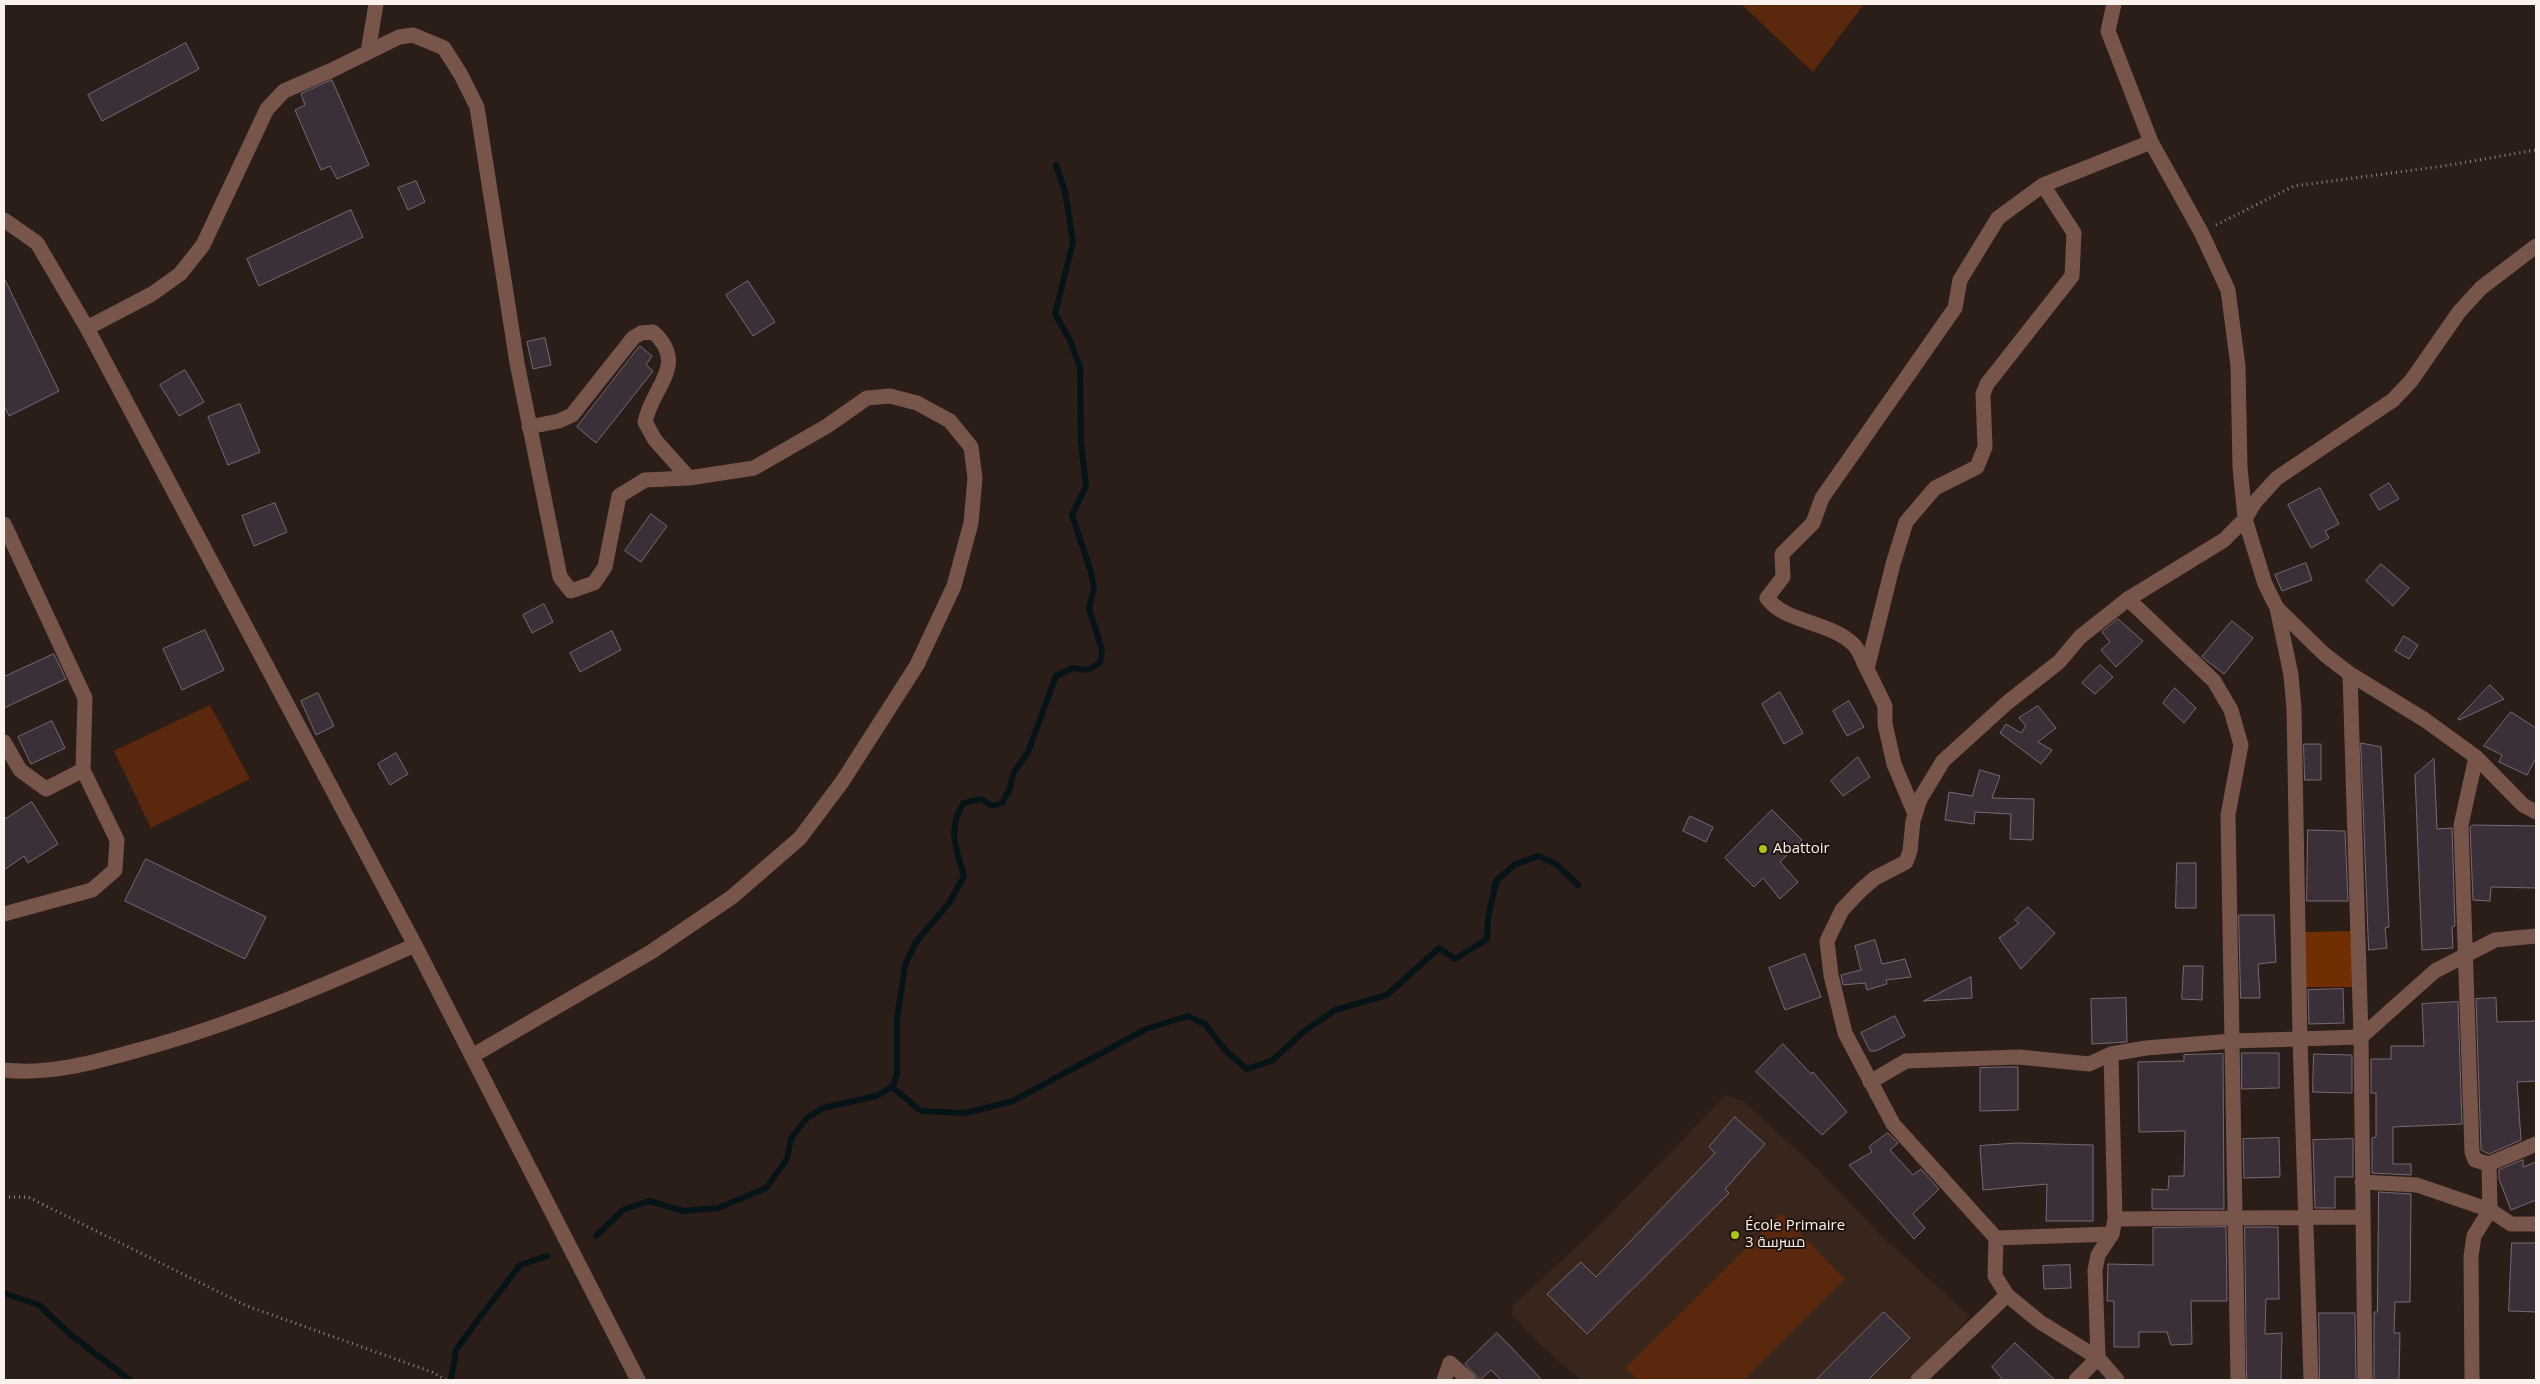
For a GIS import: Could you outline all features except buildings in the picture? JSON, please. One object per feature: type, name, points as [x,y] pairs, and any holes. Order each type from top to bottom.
[{"type":"street","points":[[368,52],[376,4]]},
{"type":"street","points":[[2114,4],[2108,31],[2151,142],[2201,232],[2228,290],[2238,366],[2240,467],[2245,519],[2265,584],[2277,608],[2291,675],[2294,709],[2300,1039],[2311,1380]]},
{"type":"street","points":[[86,328],[152,294],[180,274],[203,244],[267,109],[284,91],[399,37],[413,35],[444,48],[461,74],[477,107],[516,363],[560,577],[571,591],[594,583],[605,567],[619,496],[645,480],[689,478],[754,468],[827,426],[867,398],[890,396],[917,403],[950,421],[970,447],[975,478],[971,523],[954,586],[917,665],[842,782],[800,838],[732,897],[651,952],[472,1056]]},
{"type":"street","points":[[1915,814],[1894,764],[1885,724],[1885,706],[1855,646],[1835,632],[1775,608],[1767,598],[1783,577],[1782,554],[1812,523],[1822,498],[1955,308],[1960,280],[1998,218],[2043,185],[2151,142]]},
{"type":"street","points":[[1867,669],[1893,564],[1906,522],[1935,488],[1977,467],[1985,447],[1983,394],[1986,384],[2072,276],[2074,233],[2043,185]]},
{"type":"street","points":[[4,220],[37,244],[86,328],[415,945],[638,1380]]},
{"type":"street","points":[[2117,1380],[2098,1358],[2040,1322],[2007,1295],[1995,1276],[1996,1238],[1894,1124],[1844,1033],[1831,976],[1827,941],[1842,910],[1861,890],[1875,878],[1906,862],[1915,814],[1921,795],[1942,761],[2008,702],[2059,662],[2080,637],[2128,599],[2224,540],[2245,519],[2255,502],[2277,478],[2393,400],[2411,381],[2459,312],[2481,288],[2536,246]]},
{"type":"street","points":[[529,426],[559,421],[572,414],[633,338],[641,333],[653,332],[662,340],[669,352],[669,367],[648,407],[645,422],[655,440],[689,478]]},
{"type":"street","points":[[4,524],[85,698],[84,770],[117,840],[115,870],[92,890],[4,914]]},
{"type":"street","points":[[2128,599],[2214,681],[2231,710],[2241,745],[2228,815],[2238,1380]]},
{"type":"street","points":[[2277,608],[2324,654],[2350,674],[2425,720],[2476,758],[2523,805],[2536,812]]},
{"type":"street","points":[[2350,674],[2361,1037],[2362,1217],[2366,1380]]},
{"type":"street","points":[[4,742],[20,770],[46,789],[84,770]]},
{"type":"street","points":[[2476,758],[2461,825],[2472,1152],[2475,1160],[2489,1164],[2536,1144]]},
{"type":"street","points":[[1870,1082],[1906,1061],[2019,1057],[2089,1064],[2111,1054],[2232,1041],[2361,1037],[2426,977],[2466,954],[2502,938],[2536,936]]},
{"type":"street","points":[[4,1070],[24,1073],[81,1066],[216,1028],[326,985],[415,945]]},
{"type":"street","points":[[2076,1380],[2098,1358],[2095,1270],[2098,1255],[2114,1226],[2111,1054]]},
{"type":"street","points":[[2472,1380],[2472,1246],[2474,1236],[2490,1210],[2489,1164]]},
{"type":"street","points":[[2362,1182],[2417,1185],[2490,1210],[2511,1224],[2536,1224]]},
{"type":"street","points":[[1996,1238],[2114,1226],[2234,1218],[2362,1217]]},
{"type":"street","points":[[1918,1380],[2007,1295]]},
{"type":"street","points":[[1444,1380],[1450,1362],[1469,1380]]},
{"type":"path","points":[[2201,232],[2294,186],[2426,168],[2536,150]]},
{"type":"path","points":[[4,1197],[28,1197],[247,1306],[432,1372],[446,1380]]},
{"type":"shaded area","points":[[1741,4],[1864,4],[1813,72]]},
{"type":"shaded area","points":[[210,705],[250,779],[151,828],[114,751]]},
{"type":"shaded area","points":[[2355,931],[2355,987],[2305,987],[2302,932]]},
{"type":"shaded area","name":"École Primaire 3 مسرسة","points":[[1726,1095],[1743,1101],[1811,1163],[1887,1241],[1970,1316],[1928,1363],[1909,1380],[1581,1380],[1541,1346],[1512,1315],[1513,1305],[1595,1230]]},
{"type":"shaded area","points":[[1781,1213],[1845,1279],[1744,1380],[1638,1380],[1625,1368]]},
{"type":"waterway","points":[[596,1236],[623,1210],[649,1201],[683,1211],[718,1208],[766,1188],[787,1159],[791,1138],[807,1118],[823,1108],[876,1096],[892,1087],[897,1075],[897,1019],[905,965],[916,942],[949,903],[964,876],[956,848],[954,830],[959,812],[964,803],[981,799],[992,806],[1002,803],[1009,790],[1014,772],[1028,752],[1056,676],[1073,668],[1088,670],[1100,663],[1102,650],[1089,608],[1094,589],[1091,572],[1072,515],[1086,486],[1081,443],[1080,368],[1070,340],[1055,314],[1073,242],[1065,191],[1056,165]]},
{"type":"waterway","points":[[892,1087],[921,1111],[966,1113],[1013,1101],[1146,1029],[1188,1016],[1205,1024],[1225,1050],[1247,1069],[1273,1060],[1303,1032],[1335,1010],[1387,995],[1439,948],[1455,959],[1487,939],[1488,918],[1496,881],[1514,865],[1538,856],[1556,864],[1578,885]]},
{"type":"waterway","points":[[451,1380],[456,1350],[520,1265],[547,1256]]},
{"type":"waterway","points":[[4,1293],[39,1305],[71,1335],[130,1380]]},
{"type":"place","name":"Abattoir","points":[[1763,849]]},
{"type":"place","name":"École Primaire 3 مسرسة","points":[[1735,1235]]}]
